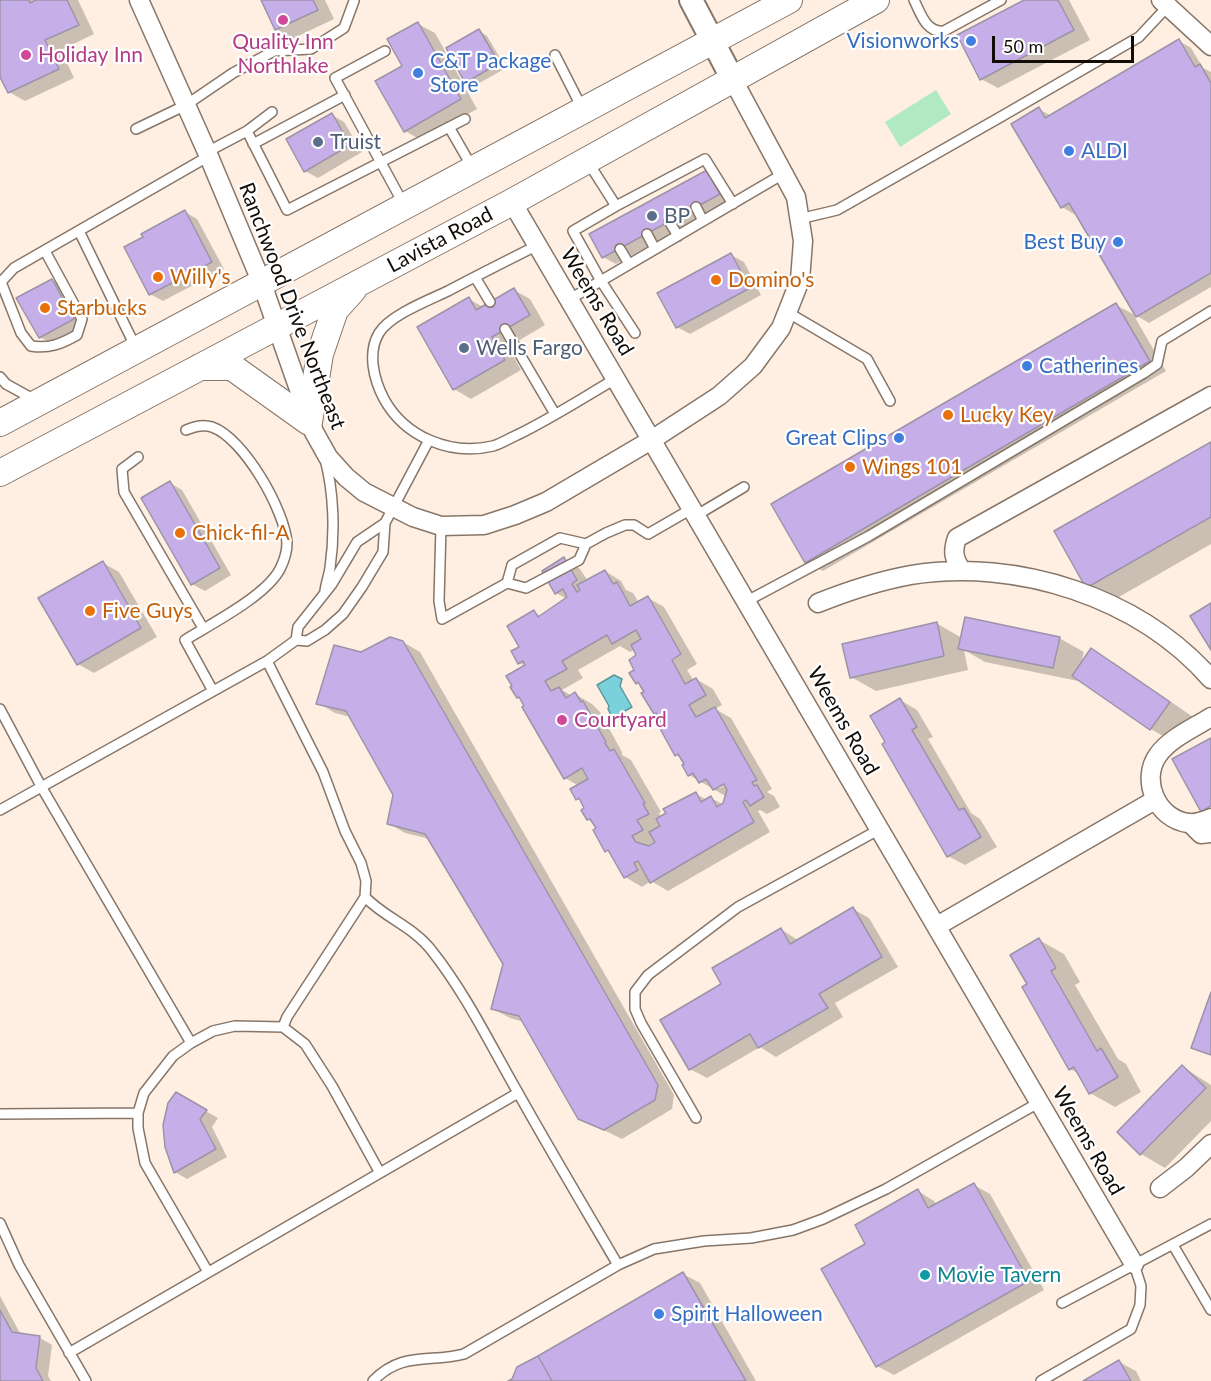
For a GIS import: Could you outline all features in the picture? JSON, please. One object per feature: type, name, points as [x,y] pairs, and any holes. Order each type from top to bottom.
[{"type":"main road","points":[[0,423],[136,348],[789,0]]},
{"type":"main road","name":"Lavista Road","points":[[0,473],[512,202],[876,0]]},
{"type":"main road","points":[[197,367],[232,367],[244,373],[309,422],[320,354],[334,310],[361,281]]},
{"type":"street","name":"Ranchwood Drive Northeast","points":[[139,0],[208,154],[261,281],[309,422],[321,445],[328,457],[346,477],[389,516],[413,518],[441,526],[484,525],[546,502],[653,439],[719,396],[753,366],[781,328],[800,280],[803,241],[796,197],[733,80]]},
{"type":"street","points":[[691,0],[733,80]]},
{"type":"street","points":[[1164,3],[1211,46]]},
{"type":"street","name":"Weems Road","points":[[512,202],[653,439],[1134,1264]]},
{"type":"street","points":[[962,571],[953,549],[957,538],[1211,396]]},
{"type":"street","points":[[818,603],[848,591],[912,575],[962,571],[1009,574],[1041,580],[1072,589],[1131,616],[1159,633],[1211,679]]},
{"type":"street","points":[[1211,717],[1173,741],[1156,756],[1150,778],[1155,800],[1171,816],[1190,823],[1201,834],[1211,833]]},
{"type":"street","points":[[937,926],[1155,800]]},
{"type":"street","points":[[1190,823],[1211,818]]},
{"type":"street","points":[[1160,1188],[1186,1168],[1211,1144]]},
{"type":"lane","points":[[914,0],[927,26],[937,32],[944,31],[1000,0]]},
{"type":"lane","points":[[136,129],[186,105],[233,73],[274,51],[311,49],[344,28],[354,1]]},
{"type":"lane","points":[[799,219],[837,210],[1139,37],[1164,3]]},
{"type":"lane","points":[[386,51],[335,78],[405,205]]},
{"type":"lane","points":[[555,55],[583,110]]},
{"type":"lane","points":[[253,144],[345,95]]},
{"type":"lane","points":[[45,251],[82,319],[77,335],[63,343],[46,348],[31,346],[21,333],[1,282],[14,268],[247,131],[272,112]]},
{"type":"lane","points":[[247,131],[287,210],[465,119]]},
{"type":"lane","points":[[449,127],[473,169]]},
{"type":"lane","points":[[635,333],[601,281],[573,231],[705,159],[733,204]]},
{"type":"lane","points":[[587,160],[616,206]]},
{"type":"lane","points":[[677,174],[682,183]]},
{"type":"lane","points":[[570,299],[783,174]]},
{"type":"lane","points":[[651,188],[656,198]]},
{"type":"lane","points":[[628,200],[633,210]]},
{"type":"lane","points":[[696,207],[703,221]]},
{"type":"lane","points":[[601,215],[606,225]]},
{"type":"lane","points":[[669,221],[678,236]]},
{"type":"lane","points":[[79,231],[136,348]]},
{"type":"lane","points":[[647,234],[655,249]]},
{"type":"lane","points":[[538,245],[403,314],[379,332],[374,347],[373,368],[378,388],[389,407],[400,422],[419,436],[442,446],[470,448],[494,446],[617,378]]},
{"type":"lane","points":[[620,249],[629,264]]},
{"type":"lane","points":[[475,277],[490,302]]},
{"type":"lane","points":[[747,601],[869,536],[1144,374],[1157,364],[1162,341],[1211,311]]},
{"type":"lane","points":[[787,312],[867,359],[890,401]]},
{"type":"lane","points":[[506,329],[555,414]]},
{"type":"lane","points":[[0,377],[6,384],[38,401]]},
{"type":"lane","points":[[186,430],[201,425],[207,426],[233,440],[255,468],[275,502],[287,541],[286,555],[279,572],[241,606],[185,640],[213,691]]},
{"type":"lane","points":[[0,810],[267,661],[296,640],[307,640],[325,630],[343,614],[383,552],[389,516],[429,440]]},
{"type":"lane","points":[[321,445],[329,473],[333,526],[330,567],[324,594]]},
{"type":"lane","points":[[138,457],[122,469],[124,492],[203,628]]},
{"type":"lane","points":[[507,583],[512,565],[560,538],[586,544],[625,525],[634,525],[648,534],[744,487]]},
{"type":"lane","points":[[296,640],[298,627],[324,594],[357,542],[389,516]]},
{"type":"lane","points":[[441,526],[439,601],[442,619],[507,583],[526,588],[579,560],[586,544]]},
{"type":"lane","points":[[267,661],[323,772],[345,831],[361,863],[366,881],[365,897],[287,1017],[283,1027]]},
{"type":"lane","points":[[0,709],[42,788],[191,1043]]},
{"type":"lane","points":[[696,1118],[641,1023],[635,1009],[635,992],[648,975],[738,907],[880,829]]},
{"type":"lane","points":[[365,897],[374,907],[417,934],[432,950],[460,989],[618,1265]]},
{"type":"lane","points":[[208,1272],[145,1163],[138,1128],[138,1113],[144,1093],[173,1056],[191,1043],[213,1031],[235,1026],[283,1027],[305,1044],[332,1086],[380,1173]]},
{"type":"lane","points":[[69,1353],[518,1093]]},
{"type":"lane","points":[[373,1381],[380,1373],[393,1366],[417,1358],[453,1357],[464,1354],[618,1265],[654,1249],[704,1241],[751,1238],[793,1230],[823,1219],[886,1189],[1040,1102]]},
{"type":"lane","points":[[0,1114],[138,1113]]},
{"type":"lane","points":[[0,1222],[19,1265],[86,1381]]},
{"type":"lane","points":[[1062,1303],[1211,1224]]},
{"type":"lane","points":[[1173,1245],[1211,1310]]},
{"type":"lane","points":[[1041,1381],[1131,1329],[1140,1305],[1141,1286],[1134,1264]]},
{"type":"green space","points":[[936,90],[951,114],[900,147],[885,122]]},
{"type":"water","points":[[614,675],[622,679],[620,686],[632,707],[616,716],[611,715],[609,706],[597,685]]},
{"type":"building","name":"Holiday Inn","points":[[0,0],[29,0],[30,3],[36,0],[67,0],[79,25],[45,40],[59,69],[8,93],[0,77]]},
{"type":"building","name":"Quality Inn Northlake","points":[[261,0],[313,0],[318,10],[275,30]]},
{"type":"building","points":[[1024,0],[1058,0],[1074,30],[980,80],[957,35]]},
{"type":"building","name":"C&T Package Store","points":[[418,22],[461,99],[404,132],[375,81],[402,66],[387,39]]},
{"type":"building","points":[[479,29],[499,63],[465,83],[446,48]]},
{"type":"building","points":[[1179,39],[1195,67],[1200,64],[1211,83],[1211,273],[1136,317],[1069,203],[1061,208],[1011,124],[1039,107],[1045,118]]},
{"type":"building","name":"Truist","points":[[332,113],[350,145],[304,172],[286,139]]},
{"type":"building","name":"BP","points":[[707,170],[720,194],[602,258],[589,234]]},
{"type":"building","points":[[185,210],[212,262],[149,295],[124,247],[143,237],[141,234]]},
{"type":"building","points":[[731,253],[750,288],[676,328],[657,293]]},
{"type":"building","name":"Starbucks","points":[[52,279],[74,319],[39,338],[16,298]]},
{"type":"building","name":"Wells Fargo","points":[[514,288],[530,315],[492,337],[505,360],[453,390],[417,327],[469,297],[476,310]]},
{"type":"building","points":[[1116,303],[1150,361],[805,563],[771,504]]},
{"type":"building","points":[[1211,442],[1211,517],[1086,588],[1054,531]]},
{"type":"building","name":"Chick-fil-A","points":[[170,481],[220,568],[191,585],[141,498]]},
{"type":"building","name":"Courtyard","points":[[564,557],[577,580],[572,584],[577,592],[580,590],[577,585],[605,570],[613,584],[617,582],[630,606],[648,596],[681,654],[672,660],[685,684],[696,678],[706,695],[689,705],[696,717],[715,707],[757,780],[752,782],[754,786],[757,785],[764,797],[750,806],[746,800],[743,802],[754,822],[650,883],[638,861],[634,863],[638,870],[624,878],[608,850],[605,852],[593,830],[596,828],[590,819],[587,820],[581,810],[584,808],[579,798],[576,800],[570,789],[588,779],[582,768],[564,779],[522,707],[524,706],[519,697],[517,698],[510,687],[512,686],[506,676],[525,665],[523,661],[518,664],[511,651],[519,647],[507,626],[534,610],[538,617],[567,597],[563,589],[555,594],[542,571]],"holes":[[[636,630],[641,639],[631,645],[636,655],[629,660],[634,670],[629,673],[636,684],[638,682],[644,692],[641,693],[662,723],[658,725],[675,756],[678,754],[688,776],[693,773],[699,783],[706,779],[713,790],[724,784],[727,790],[723,803],[717,807],[711,796],[701,802],[696,792],[663,809],[666,813],[656,819],[660,826],[649,832],[655,842],[649,846],[636,842],[632,836],[643,830],[637,820],[649,814],[614,749],[610,751],[583,701],[581,702],[575,692],[566,698],[559,687],[551,691],[545,681],[567,669],[562,661],[607,635],[612,644]]]},
{"type":"building","points":[[103,561],[141,628],[77,665],[38,598]]},
{"type":"building","points":[[1211,603],[1211,650],[1190,616]]},
{"type":"building","points":[[965,617],[1060,637],[1053,668],[958,649]]},
{"type":"building","points":[[937,622],[944,656],[850,678],[842,644]]},
{"type":"building","points":[[390,637],[403,641],[658,1085],[655,1100],[604,1130],[578,1119],[519,1016],[491,1009],[503,964],[425,834],[387,824],[393,795],[346,711],[316,704],[334,645],[361,652]]},
{"type":"building","points":[[1091,648],[1170,702],[1150,730],[1072,676]]},
{"type":"building","points":[[900,698],[917,727],[912,730],[959,810],[964,808],[981,837],[947,857],[882,744],[885,742],[870,716]]},
{"type":"building","points":[[1211,738],[1211,806],[1201,812],[1172,759]]},
{"type":"building","points":[[853,907],[882,957],[819,994],[828,1008],[758,1048],[750,1034],[689,1070],[660,1020],[721,984],[712,968],[781,928],[790,944]]},
{"type":"building","points":[[1039,938],[1056,968],[1051,971],[1097,1051],[1101,1048],[1118,1077],[1089,1094],[1074,1067],[1069,1070],[1022,987],[1027,984],[1010,955]]},
{"type":"building","points":[[1211,992],[1211,1055],[1191,1048]]},
{"type":"building","points":[[1182,1065],[1206,1088],[1140,1155],[1117,1132]]},
{"type":"building","points":[[176,1092],[207,1110],[200,1119],[216,1149],[174,1173],[165,1147],[163,1125],[168,1103]]},
{"type":"building","name":"Movie Tavern","points":[[974,1183],[1029,1281],[876,1367],[821,1269],[865,1244],[855,1225],[918,1189],[928,1208]]},
{"type":"building","name":"Spirit Halloween","points":[[683,1272],[746,1381],[552,1381],[538,1356]]},
{"type":"building","points":[[0,1310],[12,1332],[40,1336],[36,1368],[43,1381],[0,1381]]},
{"type":"building","points":[[538,1356],[552,1381],[508,1381],[512,1379],[517,1367]]},
{"type":"building","points":[[1119,1360],[1131,1381],[1083,1381]]},
{"type":"place","name":"Quality Inn Northlake","points":[[283,20]]},
{"type":"place","name":"Visionworks","points":[[971,41]]},
{"type":"place","name":"Holiday Inn","points":[[26,55]]},
{"type":"place","name":"C&T Package Store","points":[[418,73]]},
{"type":"place","name":"Truist","points":[[318,142]]},
{"type":"place","name":"ALDI","points":[[1069,151]]},
{"type":"place","name":"BP","points":[[652,216]]},
{"type":"place","name":"Best Buy","points":[[1118,242]]},
{"type":"place","name":"Willy's","points":[[158,277]]},
{"type":"place","name":"Domino's","points":[[716,280]]},
{"type":"place","name":"Starbucks","points":[[45,308]]},
{"type":"place","name":"Wells Fargo","points":[[464,348]]},
{"type":"place","name":"Catherines","points":[[1027,366]]},
{"type":"place","name":"Lucky Key","points":[[948,415]]},
{"type":"place","name":"Great Clips","points":[[899,438]]},
{"type":"place","name":"Wings 101","points":[[850,467]]},
{"type":"place","name":"Chick-fil-A","points":[[180,533]]},
{"type":"place","name":"Five Guys","points":[[90,611]]},
{"type":"place","name":"Courtyard","points":[[562,720]]},
{"type":"place","name":"Movie Tavern","points":[[925,1275]]},
{"type":"place","name":"Spirit Halloween","points":[[659,1314]]}]
